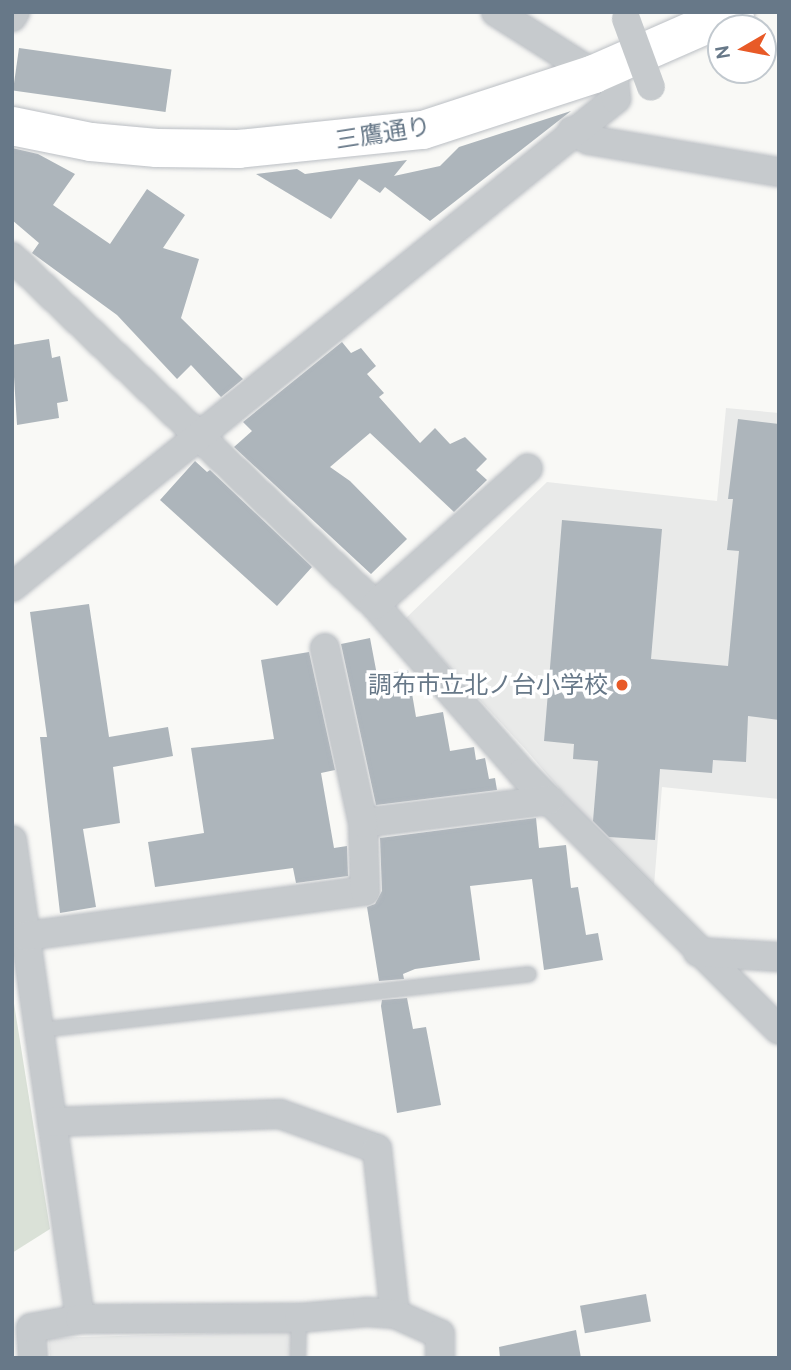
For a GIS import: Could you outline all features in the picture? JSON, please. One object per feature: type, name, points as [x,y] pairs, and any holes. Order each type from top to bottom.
[{"type":"main road","name":"三鷹通り","points":[[12,126],[91,142],[157,148],[238,149],[330,142],[423,130],[604,70],[735,12]]},
{"type":"street","points":[[12,17],[15,12]]},
{"type":"street","points":[[12,587],[203,437],[572,131],[616,99],[604,70],[496,12]]},
{"type":"street","points":[[626,19],[651,86]]},
{"type":"street","points":[[572,131],[589,140],[779,172]]},
{"type":"street","points":[[12,257],[203,437],[375,605],[550,800],[698,952],[779,1030]]},
{"type":"street","points":[[375,605],[528,468]]},
{"type":"street","points":[[26,936],[365,891],[363,823],[325,648]]},
{"type":"street","points":[[363,823],[550,800]]},
{"type":"street","points":[[12,840],[80,1320]]},
{"type":"street","points":[[698,952],[779,957]]},
{"type":"street","points":[[52,1122],[280,1114],[377,1149],[395,1314]]},
{"type":"street","points":[[33,1358],[31,1328],[80,1320],[299,1318],[395,1314],[440,1334],[440,1358]]},
{"type":"lane","points":[[40,1030],[529,974]]},
{"type":"lane","points":[[299,1318],[299,1358]]},
{"type":"shaded area","name":"調布市立北ノ台小学校","points":[[726,408],[779,413],[779,799],[662,787],[653,898],[527,751],[405,619],[547,482],[717,501]]},
{"type":"shaded area","points":[[12,991],[50,1229],[12,1253]]},
{"type":"shaded area","points":[[292,1331],[292,1358],[50,1358],[49,1338]]},
{"type":"building","points":[[19,48],[172,69],[166,112],[13,91]]},
{"type":"building","points":[[571,111],[430,221],[385,187],[380,193],[359,179],[331,219],[256,174],[297,169],[305,174],[407,160],[394,176],[440,166],[459,147]]},
{"type":"building","points":[[12,148],[38,154],[75,174],[53,205],[110,244],[147,189],[185,215],[163,248],[199,259],[181,318],[243,379],[221,397],[191,365],[177,379],[117,315],[32,253],[39,243],[12,220]]},
{"type":"building","points":[[49,339],[52,358],[60,356],[68,401],[57,403],[59,418],[17,425],[12,345]]},
{"type":"building","points":[[342,342],[351,353],[361,348],[376,366],[367,374],[384,393],[379,397],[420,443],[435,428],[450,444],[465,437],[487,459],[476,470],[487,480],[454,512],[370,433],[330,467],[350,481],[407,539],[371,574],[234,447],[252,431],[243,422]]},
{"type":"building","points":[[738,419],[779,424],[779,720],[748,716],[746,762],[713,760],[712,773],[660,769],[655,840],[609,837],[593,821],[598,761],[573,759],[574,744],[544,741],[562,520],[662,529],[651,659],[728,666],[739,551],[727,550],[733,499],[728,499]]},
{"type":"building","points":[[195,461],[207,472],[210,470],[312,567],[277,606],[160,500]]},
{"type":"building","points":[[89,604],[109,737],[168,727],[173,756],[113,767],[120,823],[83,829],[96,907],[60,913],[40,737],[47,737],[30,612]]},
{"type":"building","points":[[370,638],[377,675],[408,670],[416,717],[443,712],[450,751],[474,747],[476,760],[485,758],[489,779],[495,778],[497,790],[376,805],[341,644]]},
{"type":"building","points":[[309,652],[335,770],[321,773],[334,848],[347,846],[348,876],[296,883],[293,868],[155,887],[148,842],[204,833],[191,748],[274,739],[261,660]]},
{"type":"building","points":[[536,818],[539,848],[566,845],[571,888],[578,887],[586,935],[598,933],[603,960],[544,970],[532,879],[470,886],[480,960],[415,969],[403,974],[404,979],[379,981],[367,907],[375,904],[382,891],[380,838]]},
{"type":"building","points":[[407,998],[413,1029],[426,1027],[441,1105],[397,1113],[381,1006],[382,1000]]},
{"type":"building","points":[[646,1294],[651,1322],[585,1333],[580,1306]]},
{"type":"building","points":[[576,1330],[581,1358],[500,1358],[499,1347]]},
{"type":"place","name":"調布市立北ノ台小学校","points":[[622,685]]}]
